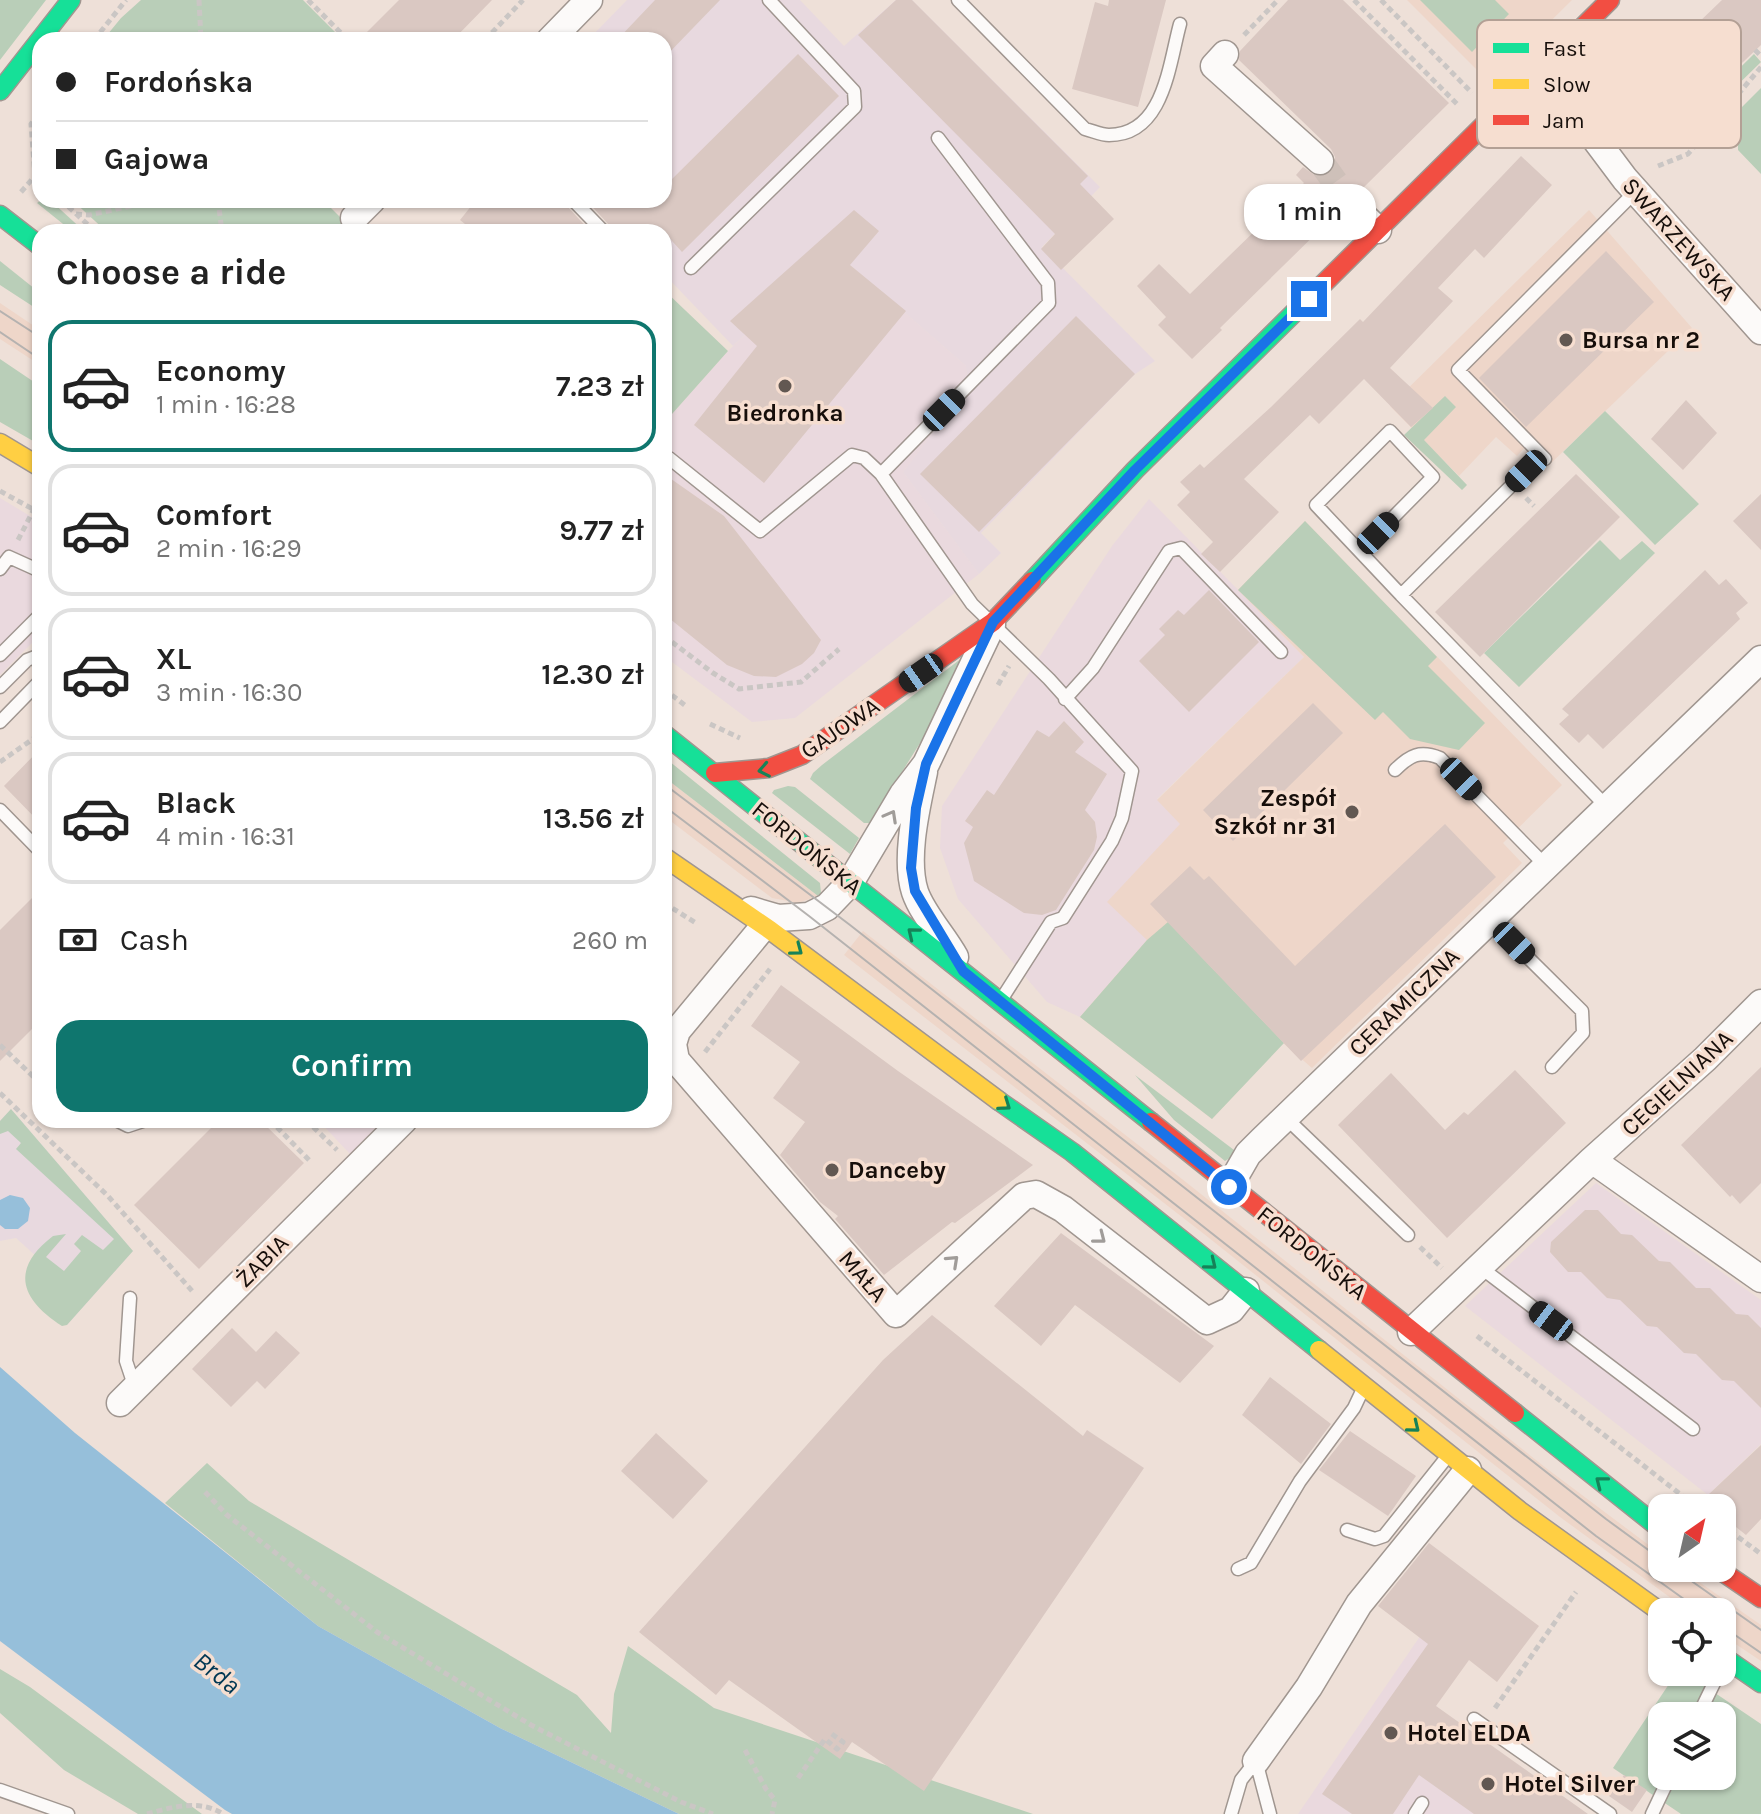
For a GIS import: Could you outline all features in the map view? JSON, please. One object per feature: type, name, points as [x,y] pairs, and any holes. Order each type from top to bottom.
[{"type":"main road","points":[[46,32],[71,0]]},
{"type":"main road","name":"GAJOWA","points":[[1590,20],[1610,0]]},
{"type":"main road","points":[[0,91],[32,50]]},
{"type":"main road","name":"GAJOWA","points":[[715,773],[756,773],[780,767],[802,755],[993,622],[1135,470],[1477,132]]},
{"type":"main road","points":[[0,215],[32,240]]},
{"type":"main road","points":[[0,443],[32,462]]},
{"type":"main road","name":"FORDOŃSKA","points":[[672,740],[1648,1519]]},
{"type":"main road","points":[[672,862],[764,926],[1072,1152],[1520,1511],[1648,1603]]},
{"type":"main road","points":[[1736,1581],[1761,1598]]},
{"type":"main road","points":[[1736,1666],[1761,1683]]},
{"type":"street","points":[[558,32],[589,0]]},
{"type":"street","points":[[1225,54],[1214,66],[1320,161]]},
{"type":"street","name":"SWARZEWSKA","points":[[1603,148],[1636,191],[1761,331]]},
{"type":"street","points":[[1352,205],[1378,230]]},
{"type":"street","name":"GAJOWA","points":[[736,906],[778,918],[809,916],[827,907],[850,883],[903,794],[926,764],[993,622]]},
{"type":"street","name":"CERAMICZNA","points":[[1229,1187],[1248,1154],[1285,1117],[1761,659]]},
{"type":"street","name":"GAJOWA","points":[[926,764],[915,821],[911,868],[915,891],[963,971],[991,996]]},
{"type":"street","name":"MAŁA","points":[[672,1022],[764,926]]},
{"type":"street","name":"CEGIELNIANA","points":[[1411,1332],[1592,1160],[1705,1059],[1761,1003]]},
{"type":"street","name":"MAŁA","points":[[672,1037],[676,1060],[896,1314],[1024,1196],[1036,1194],[1063,1209],[1207,1321],[1231,1310],[1246,1291]]},
{"type":"street","name":"ŻABIA","points":[[127,1396],[396,1128]]},
{"type":"street","points":[[1592,1160],[1761,1279]]},
{"type":"street","points":[[1256,1761],[1309,1687],[1359,1604],[1458,1462]]},
{"type":"lane","points":[[691,268],[855,107],[854,91],[769,0]]},
{"type":"lane","points":[[958,0],[1085,129],[1109,135],[1136,129],[1149,117],[1160,99],[1180,24]]},
{"type":"lane","points":[[881,474],[1049,303],[1048,283],[938,138]]},
{"type":"lane","points":[[1545,459],[1458,370],[1636,191]]},
{"type":"lane","points":[[581,208],[596,224]]},
{"type":"lane","points":[[1360,551],[1433,477],[1390,431],[1316,505],[1401,595],[1607,807]]},
{"type":"lane","points":[[672,460],[760,531],[852,455],[864,458],[881,474],[972,604],[993,622],[1132,771],[1122,818],[1112,841],[1063,918],[1051,922],[991,996]]},
{"type":"lane","points":[[1401,595],[1526,471]]},
{"type":"lane","points":[[1065,699],[1093,668],[1169,551],[1181,548],[1281,652]]},
{"type":"lane","points":[[0,569],[9,557],[32,567]]},
{"type":"lane","points":[[0,655],[32,623]]},
{"type":"lane","points":[[0,687],[32,658]]},
{"type":"lane","points":[[0,722],[32,689]]},
{"type":"lane","points":[[1395,770],[1407,758],[1425,752],[1440,758],[1546,866]]},
{"type":"lane","points":[[2,817],[32,844]]},
{"type":"lane","points":[[1490,920],[1582,1011],[1583,1033],[1552,1067]]},
{"type":"lane","points":[[1285,1117],[1408,1235]]},
{"type":"lane","points":[[1480,1267],[1693,1429]]},
{"type":"lane","points":[[127,1396],[130,1298]]},
{"type":"lane","points":[[1238,1569],[1251,1563],[1300,1481],[1354,1408],[1364,1386]]},
{"type":"lane","points":[[1347,1530],[1375,1539],[1384,1536],[1458,1462]]},
{"type":"lane","points":[[1478,1722],[1610,1814]]},
{"type":"lane","points":[[1231,1814],[1241,1780],[1256,1761]]},
{"type":"lane","points":[[1256,1761],[1270,1814]]},
{"type":"lane","points":[[0,1790],[68,1814]]},
{"type":"lane","points":[[1652,1814],[1663,1790]]},
{"type":"path","points":[[100,32],[126,0]]},
{"type":"path","points":[[199,0],[201,32]]},
{"type":"path","points":[[308,0],[340,32]]},
{"type":"path","points":[[493,32],[523,0]]},
{"type":"path","points":[[1225,54],[1278,0]]},
{"type":"path","points":[[1354,0],[1392,43],[1462,110]]},
{"type":"path","points":[[1381,0],[1477,98]]},
{"type":"path","points":[[1755,50],[1761,56]]},
{"type":"path","points":[[1741,92],[1761,67]]},
{"type":"path","points":[[1658,166],[1688,154],[1693,148]]},
{"type":"path","points":[[23,190],[32,183]]},
{"type":"path","points":[[70,208],[87,224]]},
{"type":"path","points":[[76,214],[89,215],[122,208]]},
{"type":"path","points":[[0,491],[32,508]]},
{"type":"path","points":[[9,557],[32,519]]},
{"type":"path","points":[[672,642],[739,689],[801,682],[839,649]]},
{"type":"path","points":[[997,686],[1019,650]]},
{"type":"path","points":[[672,695],[689,708]]},
{"type":"path","points":[[702,718],[714,728],[742,738]]},
{"type":"path","points":[[0,762],[32,740]]},
{"type":"path","points":[[697,1084],[702,1055],[771,968]]},
{"type":"path","points":[[0,1045],[32,1075]]},
{"type":"path","points":[[0,1093],[32,1124]]},
{"type":"path","points":[[37,1128],[108,1196],[198,1298]]},
{"type":"path","points":[[278,1128],[309,1160]]},
{"type":"path","points":[[314,1128],[342,1155]]},
{"type":"path","points":[[1408,1235],[1461,1285]]},
{"type":"path","points":[[1475,1334],[1680,1494]]},
{"type":"path","points":[[205,1492],[227,1515],[377,1632],[531,1725],[681,1802],[713,1814]]},
{"type":"path","points":[[1736,1535],[1761,1554]]},
{"type":"path","points":[[1478,1722],[1582,1584]]},
{"type":"path","points":[[798,1778],[825,1739],[837,1749],[843,1742],[829,1732]]},
{"type":"path","points":[[745,1750],[775,1800],[772,1814]]},
{"type":"path","points":[[147,1814],[176,1806],[201,1806],[223,1814]]},
{"type":"shaded area","points":[[627,0],[800,0],[844,46],[896,0],[912,0],[1100,187],[1042,247],[1155,361],[1135,374],[981,533],[1001,553],[979,574],[903,472],[967,388],[966,366],[834,251],[733,346],[672,282],[672,224],[664,224],[664,208],[672,208],[672,32],[596,32]]},
{"type":"shaded area","points":[[1407,0],[1572,0],[1552,20],[1477,20],[1477,70]]},
{"type":"shaded area","points":[[1589,210],[1692,328],[1548,466],[1527,445],[1517,456],[1496,437],[1459,476],[1390,406]]},
{"type":"shaded area","points":[[834,251],[966,366],[967,388],[903,472],[979,574],[795,718],[752,722],[672,662],[672,414],[728,351]]},
{"type":"shaded area","points":[[0,303],[32,325],[32,360],[0,339]]},
{"type":"shaded area","points":[[0,498],[32,517],[32,643],[0,675]]},
{"type":"shaded area","points":[[1149,499],[1304,657],[1157,799],[1181,824],[1147,940],[1080,1017],[1047,1002],[958,899],[940,848],[942,806],[1112,546]]},
{"type":"shaded area","name":"Zespół Szkół nr 31","points":[[1305,521],[1562,785],[1503,843],[1522,863],[1312,1068],[1283,1043],[1212,1119],[1080,1017],[1147,940],[1107,902],[1180,824],[1157,800],[1304,657],[1238,590]]},
{"type":"shaded area","points":[[672,783],[818,896],[798,903],[772,898],[672,822]]},
{"type":"shaded area","points":[[863,931],[1182,1179],[1546,1468],[1648,1544],[1648,1581],[1560,1517],[1204,1234],[844,955]]},
{"type":"shaded area","points":[[11,1109],[133,1251],[67,1325],[38,1258],[16,1238],[0,1241],[0,1121]]},
{"type":"shaded area","points":[[326,1128],[375,1128],[350,1154]]},
{"type":"shaded area","points":[[1596,1183],[1761,1300],[1761,1444],[1707,1494],[1465,1306]]},
{"type":"shaded area","points":[[1649,1582],[1699,1582],[1722,1598],[1671,1598]]},
{"type":"shaded area","points":[[1736,1608],[1761,1625],[1761,1661],[1736,1644]]},
{"type":"shaded area","points":[[1425,1629],[1442,1642],[1436,1706],[1573,1814],[1298,1814]]},
{"type":"green space","points":[[0,0],[46,0],[0,60]]},
{"type":"green space","points":[[141,0],[303,0],[335,32],[110,32]]},
{"type":"green space","points":[[1420,0],[1495,0],[1509,14],[1503,20],[1477,20],[1477,47],[1472,52]]},
{"type":"green space","points":[[1754,54],[1761,62],[1741,82],[1741,67]]},
{"type":"green space","points":[[1761,88],[1761,174],[1738,150],[1741,148],[1741,108]]},
{"type":"green space","points":[[43,208],[59,208],[76,224],[63,224]]},
{"type":"green space","points":[[81,208],[331,208],[347,224],[98,224]]},
{"type":"green space","points":[[0,261],[32,287],[32,306],[0,285]]},
{"type":"green space","points":[[672,298],[728,351],[672,414]]},
{"type":"green space","points":[[0,359],[32,381],[32,440],[0,422]]},
{"type":"green space","points":[[1445,396],[1456,407],[1424,440],[1467,485],[1462,490],[1404,435]]},
{"type":"green space","points":[[1605,411],[1699,504],[1655,545],[1563,452]]},
{"type":"green space","points":[[1305,521],[1437,657],[1428,666],[1485,723],[1459,750],[1410,739],[1383,712],[1375,720],[1238,590]]},
{"type":"green space","points":[[1600,540],[1620,560],[1642,541],[1655,553],[1519,687],[1484,653]]},
{"type":"green space","points":[[975,648],[977,652],[870,823],[864,823],[810,779],[822,765]]},
{"type":"green space","points":[[672,763],[820,883],[821,893],[818,896],[672,783]]},
{"type":"green space","points":[[788,786],[795,787],[859,838],[850,854],[772,793]]},
{"type":"green space","points":[[1168,922],[1284,1043],[1212,1119],[1080,1017],[1147,940]]},
{"type":"green space","points":[[1135,1075],[1238,1153],[1225,1161],[1174,1120]]},
{"type":"green space","points":[[11,1109],[133,1251],[67,1325],[62,1326],[48,1316],[29,1294],[26,1272],[30,1260],[53,1236],[66,1234],[46,1257],[64,1271],[81,1251],[74,1244],[82,1235],[103,1250],[114,1239],[16,1149],[21,1143],[8,1131],[0,1134],[0,1121]]},
{"type":"green space","points":[[207,1463],[249,1501],[577,1695],[611,1733],[614,1694],[628,1646],[714,1708],[1033,1814],[679,1814],[500,1728],[318,1626],[165,1503]]},
{"type":"green space","points":[[0,1669],[30,1687],[202,1814],[138,1814],[64,1770],[0,1713]]},
{"type":"green space","points":[[1668,1686],[1705,1686],[1728,1702],[1657,1702]]},
{"type":"green space","points":[[1736,1707],[1761,1724],[1761,1814],[1681,1814],[1613,1768],[1648,1716],[1648,1790],[1736,1790]]},
{"type":"water","points":[[10,1195],[23,1198],[30,1208],[28,1221],[18,1229],[5,1229],[0,1225],[0,1200]]},
{"type":"water","name":"Brda","points":[[0,1367],[75,1433],[318,1626],[500,1728],[679,1814],[232,1814],[225,1810],[0,1641]]},
{"type":"building","points":[[399,0],[492,0],[461,32],[367,32]]},
{"type":"building","points":[[655,0],[720,0],[672,50],[672,32],[625,32]]},
{"type":"building","points":[[896,0],[912,0],[1088,176],[1080,184],[1114,219],[1061,270],[1041,249],[1055,234],[858,35]]},
{"type":"building","points":[[1109,0],[1166,0],[1138,107],[1072,89],[1095,2],[1108,6]]},
{"type":"building","points":[[1288,0],[1343,0],[1449,103],[1360,191],[1341,193],[1336,202],[1338,212],[1192,359],[1158,325],[1166,317],[1137,286],[1159,264],[1190,294],[1304,183],[1296,175],[1303,167],[1316,176],[1324,176],[1335,165],[1331,149],[1239,60],[1240,51]]},
{"type":"building","points":[[1722,0],[1761,0],[1761,45],[1741,64],[1741,20],[1701,20]]},
{"type":"building","points":[[798,54],[839,96],[682,252],[672,241],[672,224],[608,224],[593,208],[672,208],[672,179]]},
{"type":"building","points":[[1521,156],[1552,185],[1484,258],[1475,249],[1438,288],[1453,301],[1390,368],[1433,408],[1411,427],[1364,379],[1319,424],[1310,415],[1244,479],[1279,512],[1220,572],[1201,554],[1213,542],[1177,505],[1190,492],[1180,482],[1200,464],[1204,468],[1360,319],[1363,322]]},
{"type":"building","points":[[470,208],[569,208],[584,224],[465,224],[460,220]]},
{"type":"building","name":"Biedronka","points":[[854,210],[879,231],[850,265],[906,311],[764,483],[694,425],[757,346],[730,321]]},
{"type":"building","name":"Bursa nr 2","points":[[1606,251],[1654,302],[1526,427],[1479,378]]},
{"type":"building","points":[[1076,316],[1135,374],[979,532],[920,474]]},
{"type":"building","points":[[1686,400],[1717,433],[1683,470],[1651,439]]},
{"type":"building","points":[[1576,474],[1620,517],[1480,657],[1435,612]]},
{"type":"building","points":[[672,480],[724,516],[821,640],[814,653],[802,664],[776,677],[754,676],[727,665],[672,620]]},
{"type":"building","points":[[1761,494],[1761,550],[1733,521]]},
{"type":"building","points":[[1705,570],[1719,585],[1726,579],[1748,603],[1736,613],[1740,619],[1603,749],[1588,734],[1579,743],[1559,724],[1569,715],[1562,709]]},
{"type":"building","points":[[1209,590],[1259,642],[1189,712],[1139,661],[1165,635],[1159,629],[1178,610],[1184,615]]},
{"type":"building","points":[[1313,703],[1343,733],[1233,841],[1203,810]]},
{"type":"building","points":[[1064,721],[1084,742],[1075,752],[1107,774],[1085,810],[1095,822],[1097,837],[1094,850],[1056,910],[1042,915],[1024,913],[974,881],[964,843],[973,827],[965,821],[987,790],[994,795],[1037,730],[1049,737]]},
{"type":"building","points":[[32,757],[32,815],[4,786]]},
{"type":"building","points":[[1445,824],[1496,877],[1301,1061],[1150,904],[1190,866],[1204,880],[1209,876],[1295,966]]},
{"type":"building","points":[[32,898],[32,1029],[0,1061],[0,930]]},
{"type":"building","points":[[781,985],[1033,1165],[884,1275],[835,1219],[838,1216],[820,1202],[780,1155],[805,1122],[773,1098],[800,1062],[751,1026]]},
{"type":"building","points":[[1761,1067],[1761,1183],[1740,1204],[1681,1145]]},
{"type":"building","points":[[1515,1070],[1566,1123],[1447,1238],[1338,1125],[1391,1073],[1445,1130],[1464,1112],[1468,1115]]},
{"type":"building","points":[[211,1128],[268,1128],[304,1163],[199,1269],[134,1205]]},
{"type":"building","points":[[1585,1210],[1598,1210],[1621,1234],[1632,1235],[1659,1261],[1670,1262],[1696,1288],[1710,1288],[1736,1314],[1748,1315],[1761,1328],[1761,1408],[1734,1381],[1722,1380],[1696,1354],[1684,1353],[1657,1327],[1647,1326],[1620,1300],[1607,1298],[1581,1272],[1568,1272],[1550,1252],[1551,1242]]},
{"type":"building","points":[[1061,1233],[1214,1346],[1180,1383],[1075,1305],[1041,1346],[994,1306]]},
{"type":"building","points":[[932,1315],[1083,1436],[1087,1430],[1144,1468],[924,1791],[852,1742],[840,1759],[729,1680],[716,1695],[639,1632],[883,1360]]},
{"type":"building","points":[[232,1328],[256,1352],[276,1331],[300,1353],[265,1389],[257,1381],[231,1407],[192,1369]]},
{"type":"building","points":[[1270,1377],[1331,1424],[1301,1464],[1242,1415]]},
{"type":"building","points":[[1350,1431],[1416,1476],[1388,1516],[1319,1470]]},
{"type":"building","points":[[656,1433],[708,1481],[673,1519],[621,1471]]},
{"type":"building","points":[[1761,1445],[1761,1519],[1746,1535],[1736,1527],[1736,1494],[1709,1494]]},
{"type":"building","points":[[1429,1543],[1539,1626],[1497,1682],[1469,1660],[1436,1706],[1588,1814],[1474,1814],[1419,1775],[1393,1814],[1352,1814],[1322,1794],[1428,1644],[1378,1606]]},
{"type":"building","points":[[1624,1775],[1647,1790],[1632,1812],[1609,1796]]},
{"type":"tunnel","points":[[1320,161],[1352,205]]},
{"type":"tram line","points":[[0,311],[32,332]]},
{"type":"tram line","points":[[0,332],[32,354]]},
{"type":"tram line","points":[[672,790],[850,925],[1648,1550]]},
{"type":"tram line","points":[[672,812],[809,916],[1596,1536],[1682,1598]]},
{"type":"tram line","points":[[1693,1582],[1761,1630]]},
{"type":"tram line","points":[[1736,1636],[1761,1653]]},
{"type":"traffic: fast","points":[[46,32],[71,0]]},
{"type":"traffic: fast","points":[[0,91],[32,50]]},
{"type":"traffic: fast","points":[[0,215],[32,240]]},
{"type":"traffic: fast","points":[[1032,581],[1135,470],[1311,296]]},
{"type":"traffic: fast","points":[[672,740],[1151,1122]]},
{"type":"traffic: fast","points":[[999,1101],[1072,1152],[1319,1350]]},
{"type":"traffic: fast","points":[[1515,1413],[1648,1519]]},
{"type":"traffic: fast","points":[[1736,1666],[1761,1683]]},
{"type":"traffic: slow","points":[[0,443],[32,462]]},
{"type":"traffic: slow","points":[[672,863],[770,930],[999,1101]]},
{"type":"traffic: slow","points":[[1319,1350],[1520,1511],[1648,1603]]},
{"type":"traffic: jam","points":[[1590,20],[1610,0]]},
{"type":"traffic: jam","points":[[1311,296],[1477,132]]},
{"type":"traffic: jam","points":[[715,773],[769,768],[802,755],[993,622],[1032,581]]},
{"type":"traffic: jam","points":[[1151,1122],[1515,1413]]},
{"type":"traffic: jam","points":[[1736,1581],[1761,1598]]},
{"type":"place","name":"Bursa nr 2","points":[[1566,340]]},
{"type":"place","name":"Biedronka","points":[[785,386]]},
{"type":"place","name":"Zespół Szkół nr 31","points":[[1352,812]]},
{"type":"place","name":"Danceby","points":[[832,1170]]},
{"type":"place","name":"Hotel ELDA","points":[[1391,1733]]},
{"type":"place","name":"Hotel Silver","points":[[1488,1784]]},
{"type":"route","points":[[1229,1187],[963,971],[915,891],[911,868],[916,808],[926,764],[993,622],[1135,470],[1309,299]]}]
